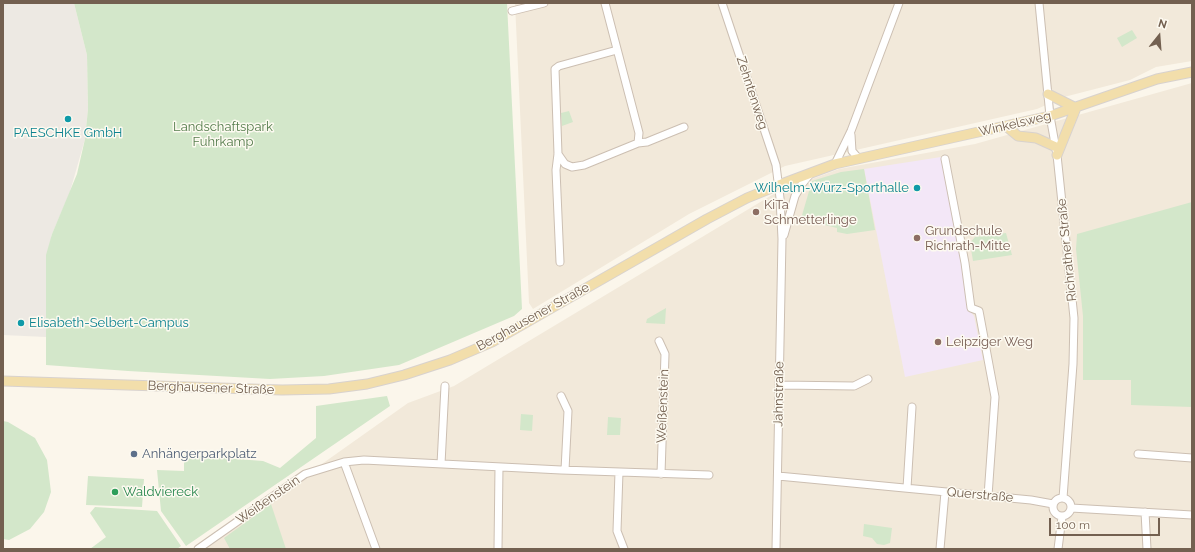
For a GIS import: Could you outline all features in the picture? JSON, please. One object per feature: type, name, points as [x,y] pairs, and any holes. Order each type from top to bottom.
[{"type":"main road","name":"Winkelsweg","points":[[834,164],[1050,116],[1158,79],[1192,72]]},
{"type":"main road","points":[[1006,126],[1018,136],[1036,138],[1057,151],[1076,108],[1048,94]]},
{"type":"main road","name":"Berghausener Straße","points":[[3,381],[282,390],[329,389],[367,384],[404,375],[450,360],[492,342],[707,218],[747,198],[834,164]]},
{"type":"street","points":[[512,12],[544,3]]},
{"type":"street","points":[[605,3],[639,133],[638,143]]},
{"type":"street","name":"Zehntenweg","points":[[722,3],[776,165],[778,185]]},
{"type":"street","points":[[834,164],[851,131],[899,3]]},
{"type":"street","name":"Richrather Straße","points":[[1039,3],[1050,116],[1057,151],[1074,318],[1073,364],[1063,498]]},
{"type":"street","points":[[560,262],[556,170],[558,154],[554,69],[559,66],[617,50]]},
{"type":"street","points":[[558,154],[565,164],[572,167],[584,165],[638,143],[647,142],[684,127]]},
{"type":"street","points":[[851,131],[850,146],[852,151],[859,159]]},
{"type":"street","points":[[945,159],[965,263],[971,308],[979,311],[995,397],[988,496]]},
{"type":"street","name":"Jahnstraße","points":[[782,239],[795,196],[811,173]]},
{"type":"street","name":"Jahnstraße","points":[[776,549],[782,239],[778,185]]},
{"type":"street","name":"Weißenstein","points":[[659,341],[666,354],[661,474]]},
{"type":"street","points":[[780,386],[854,386],[868,379]]},
{"type":"street","points":[[441,464],[445,386]]},
{"type":"street","points":[[561,396],[568,411],[565,470]]},
{"type":"street","points":[[907,488],[912,407]]},
{"type":"street","points":[[1138,454],[1192,458]]},
{"type":"street","name":"Weißenstein","points":[[198,549],[305,474],[344,462],[364,460],[565,470],[709,475]]},
{"type":"street","points":[[344,462],[376,549]]},
{"type":"street","points":[[498,467],[498,549]]},
{"type":"street","points":[[619,472],[617,531],[624,549]]},
{"type":"street","name":"Querstraße","points":[[778,476],[1044,501],[1054,504]]},
{"type":"street","points":[[940,549],[945,492]]},
{"type":"street","points":[[1063,498],[1069,501],[1071,508],[1067,515],[1062,516],[1056,514],[1054,504],[1057,500],[1063,498]]},
{"type":"street","points":[[1071,508],[1192,515]]},
{"type":"street","points":[[1145,512],[1147,549]]},
{"type":"street","points":[[1058,549],[1062,516]]},
{"type":"shaded area","points":[[3,3],[74,3],[87,55],[88,109],[85,139],[69,195],[52,234],[46,266],[46,337],[3,335]]},
{"type":"shaded area","points":[[515,3],[1192,3],[1192,61],[1156,67],[1130,80],[1064,97],[1037,109],[785,166],[689,214],[533,309],[529,303]]},
{"type":"shaded area","points":[[1192,83],[1192,549],[202,549],[408,403],[454,386],[777,192],[839,169],[975,144]]},
{"type":"shaded area","name":"Grundschule Richrath-Mitte","points":[[941,157],[954,214],[968,309],[974,316],[983,360],[905,377],[864,169]]},
{"type":"green space","name":"Landschaftspark Fuhrkamp","points":[[74,3],[507,3],[522,309],[514,316],[399,365],[324,376],[270,379],[46,365],[46,255],[52,234],[77,174],[85,139],[88,109],[87,55]]},
{"type":"green space","points":[[1132,30],[1137,38],[1122,47],[1117,38]]},
{"type":"green space","points":[[569,111],[573,122],[562,126],[561,113]]},
{"type":"green space","points":[[864,169],[875,230],[847,234],[837,232],[837,228],[813,222],[812,225],[800,222],[812,181],[841,172]]},
{"type":"green space","points":[[1192,202],[1192,407],[1131,405],[1131,380],[1083,380],[1083,316],[1076,249],[1077,234]]},
{"type":"green space","points":[[1006,233],[1012,255],[973,261],[970,243],[975,237]]},
{"type":"green space","points":[[666,308],[665,324],[646,323],[647,319]]},
{"type":"green space","points":[[387,396],[390,406],[186,546],[161,511],[157,470],[184,471],[184,455],[263,461],[280,468],[316,438],[316,406]]},
{"type":"green space","points":[[521,414],[533,415],[532,431],[520,430]]},
{"type":"green space","points":[[608,417],[621,418],[620,435],[607,435]]},
{"type":"green space","points":[[3,421],[8,422],[35,438],[47,460],[51,492],[44,512],[30,529],[9,540],[3,539]]},
{"type":"green space","name":"Waldviereck","points":[[88,476],[144,479],[142,507],[86,505]]},
{"type":"green space","points":[[271,504],[286,549],[230,549],[224,538]]},
{"type":"green space","points":[[95,507],[157,511],[181,546],[177,549],[90,549],[106,537],[90,513]]},
{"type":"green space","points":[[864,524],[892,528],[890,543],[884,545],[877,544],[872,538],[863,536]]},
{"type":"place","name":"PAESCHKE GmbH","points":[[68,119]]},
{"type":"place","name":"Wilhelm-Würz-Sporthalle","points":[[917,188]]},
{"type":"place","name":"KiTa Schmetterlinge","points":[[756,212]]},
{"type":"place","name":"Grundschule Richrath-Mitte","points":[[917,238]]},
{"type":"place","name":"Elisabeth-Selbert-Campus","points":[[21,323]]},
{"type":"place","name":"Leipziger Weg","points":[[938,342]]},
{"type":"place","name":"Anhängerparkplatz","points":[[134,454]]},
{"type":"place","name":"Waldviereck","points":[[115,492]]}]
